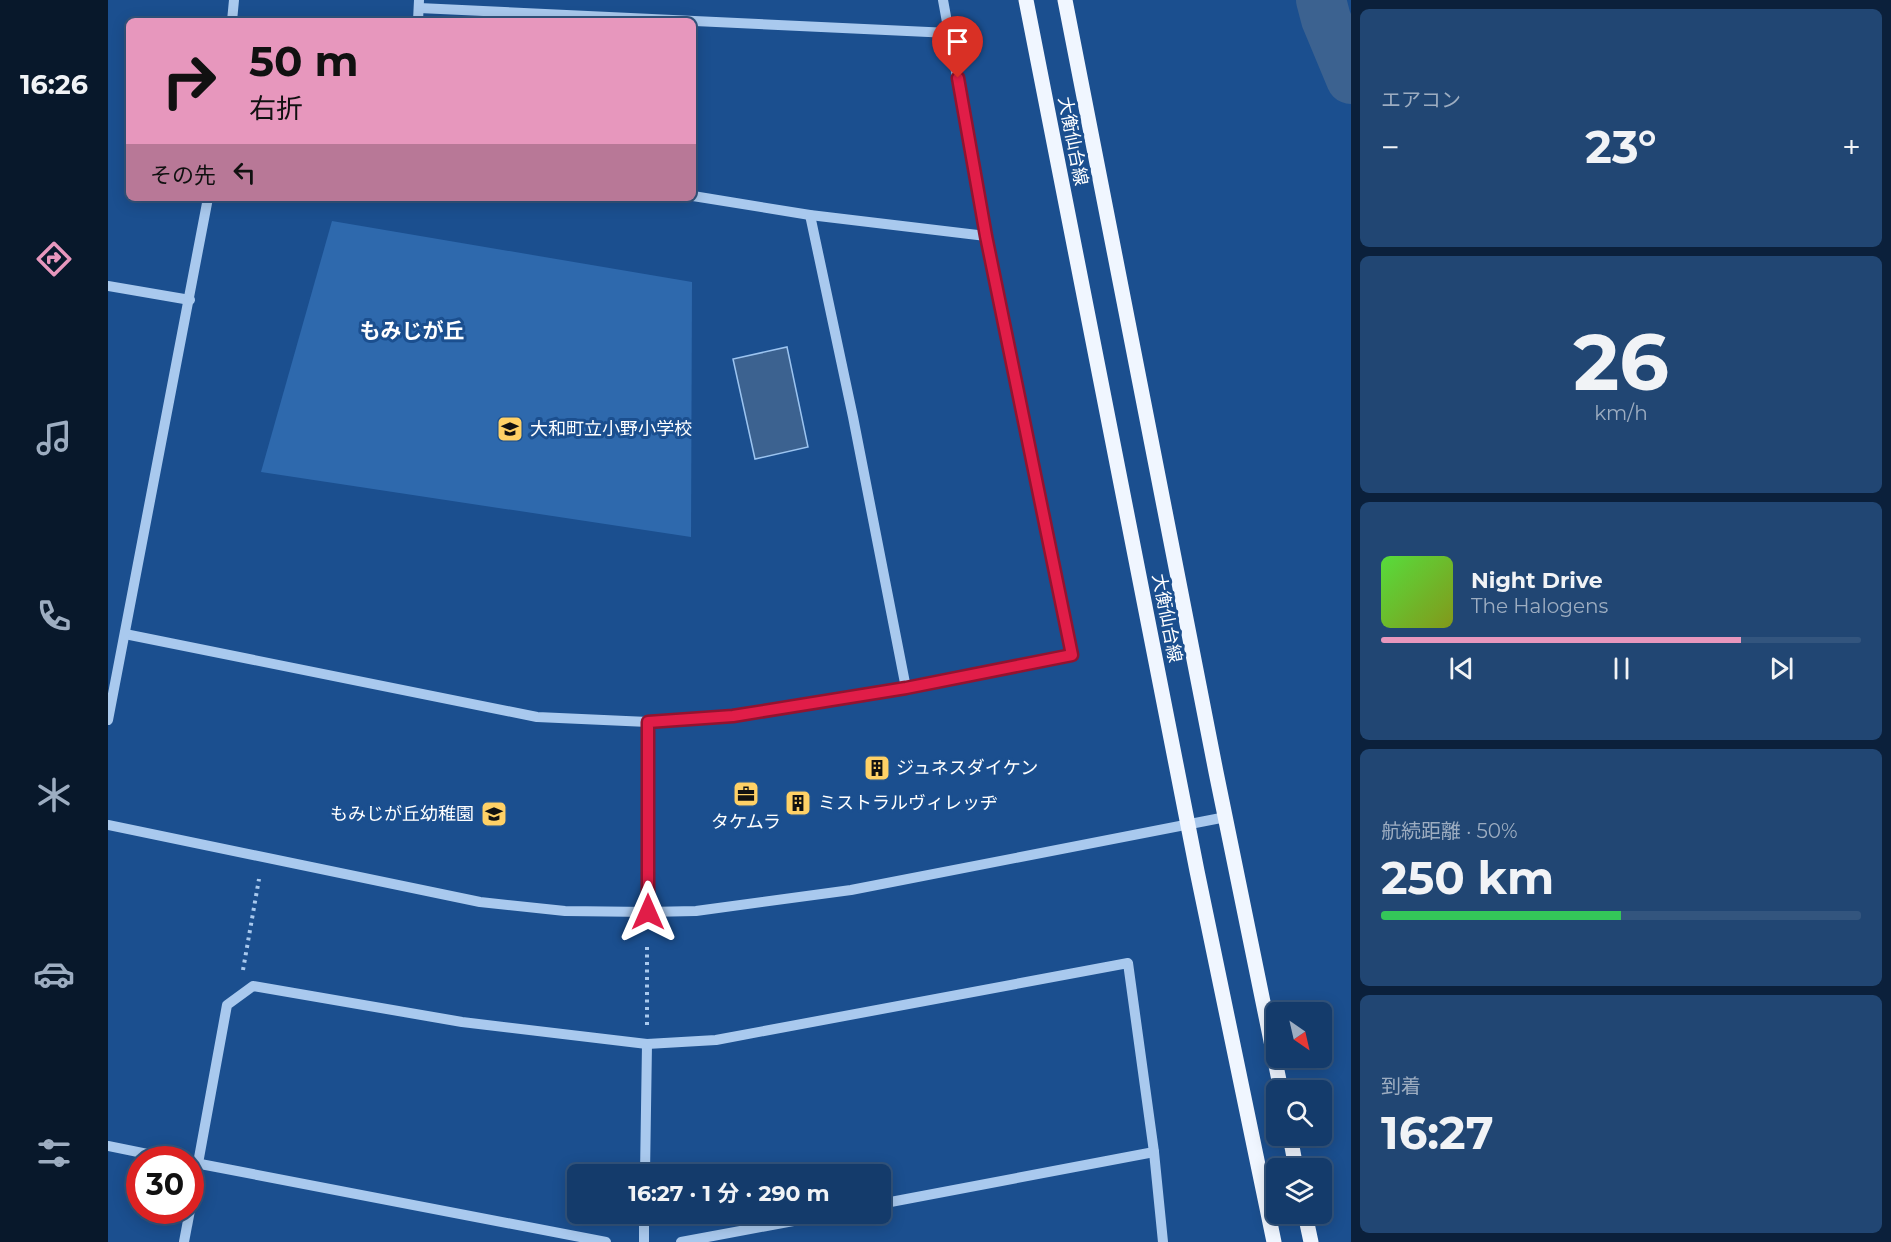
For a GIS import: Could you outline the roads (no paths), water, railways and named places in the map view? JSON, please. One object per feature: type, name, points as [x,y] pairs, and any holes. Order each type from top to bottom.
[{"type":"main road","name":"大衡仙台線","points":[[1026,0],[1187,824],[1274,1242]]},
{"type":"main road","name":"大衡仙台線","points":[[1065,0],[1279,1080]]},
{"type":"main road","points":[[1307,1224],[1311,1242]]},
{"type":"street","points":[[232,18],[234,0]]},
{"type":"street","points":[[125,634],[537,717],[648,722],[733,716],[906,688],[1072,655],[986,236],[943,0]]},
{"type":"street","points":[[419,4],[675,18]]},
{"type":"street","points":[[696,19],[950,33]]},
{"type":"street","points":[[696,196],[810,215],[986,236]]},
{"type":"street","points":[[108,720],[207,201]]},
{"type":"street","points":[[810,215],[853,417],[906,688]]},
{"type":"street","points":[[108,286],[190,300]]},
{"type":"street","points":[[648,722],[648,912]]},
{"type":"street","points":[[108,825],[480,902],[565,911],[648,912],[696,911],[851,890],[1226,817]]},
{"type":"street","points":[[198,1146],[227,1005],[253,986],[462,1022],[647,1044],[716,1040],[1128,963],[1154,1152],[1163,1242]]},
{"type":"street","points":[[645,1164],[647,1044]]},
{"type":"street","points":[[108,1146],[126,1150]]},
{"type":"street","points":[[891,1202],[1154,1152]]},
{"type":"street","points":[[204,1165],[606,1242]]},
{"type":"street","points":[[184,1242],[187,1224]]},
{"type":"street","points":[[644,1224],[644,1242]]},
{"type":"street","points":[[681,1242],[777,1224]]},
{"type":"waterway","points":[[1321,0],[1326,19],[1351,79]]},
{"type":"place","name":"大和町立小野小学校","points":[[510,429]]},
{"type":"place","name":"ジュネスダイケン","points":[[877,768]]},
{"type":"place","name":"タケムラ","points":[[746,794]]},
{"type":"place","name":"ミストラルヴィレッヂ","points":[[798,803]]},
{"type":"place","name":"もみじが丘幼稚園","points":[[494,814]]},
{"type":"district","name":"もみじが丘","points":[[412,331]]}]
